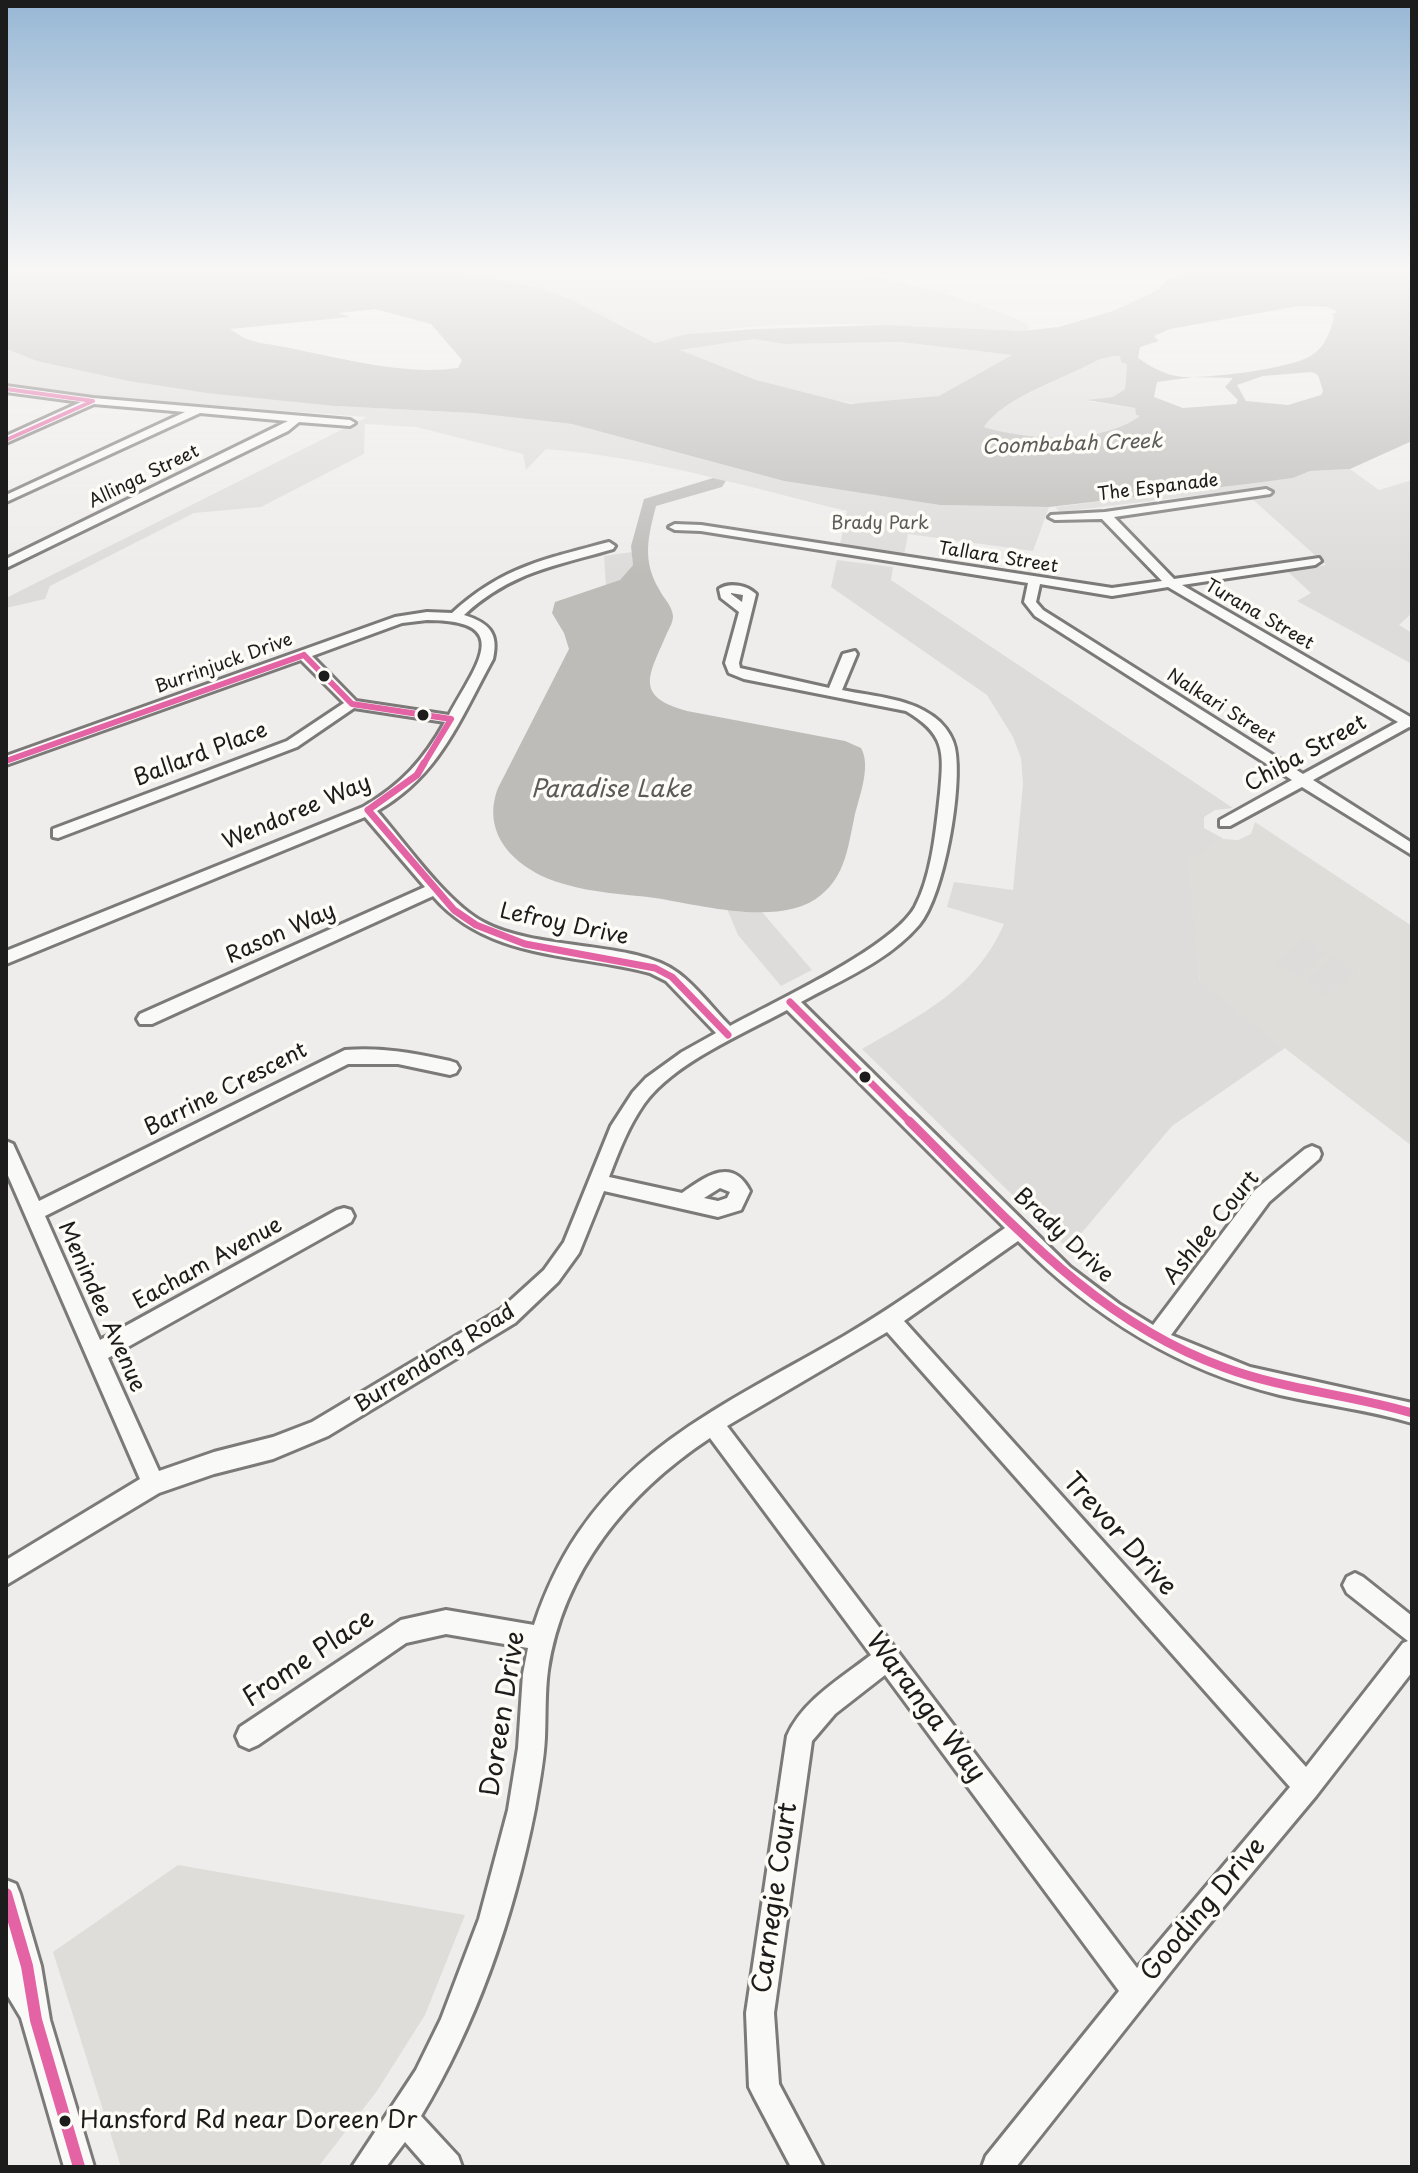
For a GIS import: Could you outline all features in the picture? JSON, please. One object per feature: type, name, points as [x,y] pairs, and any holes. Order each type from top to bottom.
[{"type":"street","points":[[6,389],[93,401],[350,423]]},
{"type":"street","points":[[6,440],[93,401]]},
{"type":"street","points":[[6,499],[199,410]]},
{"type":"street","name":"Allinga Street","points":[[6,564],[284,429],[296,419]]},
{"type":"street","name":"The Espanade","points":[[1055,517],[1105,515],[1266,492]]},
{"type":"street","name":"Turana Street","points":[[1105,515],[1172,584],[1410,723]]},
{"type":"street","name":"Tallara Street","points":[[675,527],[701,528],[1034,582],[1125,593],[1315,561]]},
{"type":"street","points":[[456,616],[487,588],[508,576],[563,557],[609,546]]},
{"type":"street","name":"Nalkari Street","points":[[1034,582],[1030,602],[1039,613],[1412,850]]},
{"type":"street","name":"Burrendong Road","points":[[7,1571],[153,1484],[300,1438],[493,1326],[535,1293],[563,1261],[583,1225],[620,1126],[639,1097],[665,1072],[878,952],[904,932],[923,908],[933,882],[942,823],[950,757],[944,736],[936,726],[910,708],[744,675],[734,670],[732,663],[747,612]]},
{"type":"street","name":"Burrinjuck Drive","points":[[6,761],[399,620],[420,615],[456,616]]},
{"type":"street","name":"Wendoree Way","points":[[6,958],[368,810],[417,775],[490,649],[489,637],[483,629],[456,616]]},
{"type":"street","points":[[834,693],[850,654]]},
{"type":"street","points":[[304,655],[352,704],[451,719]]},
{"type":"street","name":"Ballard Place","points":[[58,833],[292,744],[352,704]]},
{"type":"street","name":"Chiba Street","points":[[1225,823],[1410,723]]},
{"type":"street","name":"Lefroy Drive","points":[[368,810],[434,889],[470,923],[505,939],[642,964],[664,972],[728,1035]]},
{"type":"street","name":"Rason Way","points":[[146,1019],[434,889]]},
{"type":"street","name":"Brady Drive","points":[[790,1002],[1086,1292],[1156,1338],[1249,1377],[1377,1402],[1412,1413]]},
{"type":"street","name":"Barrine Crescent","points":[[33,1213],[345,1057],[375,1054],[402,1056],[450,1068]]},
{"type":"street","name":"Menindee Avenue","points":[[6,1149],[153,1484]]},
{"type":"street","name":"Ashlee Court","points":[[1156,1338],[1262,1196],[1312,1154]]},
{"type":"street","points":[[598,1182],[686,1200]]},
{"type":"street","name":"Eacham Avenue","points":[[95,1354],[344,1216]]},
{"type":"street","name":"Doreen Drive","points":[[367,2167],[405,2120],[457,2019],[504,1883],[531,1759],[535,1672],[554,1601],[588,1537],[621,1493],[680,1446],[889,1320],[1020,1229]]},
{"type":"street","name":"Trevor Drive","points":[[889,1320],[1307,1787]]},
{"type":"street","name":"Waranga Way","points":[[713,1425],[1137,1991]]},
{"type":"street","points":[[1355,1585],[1412,1631]]},
{"type":"street","name":"Frome Place","points":[[249,1736],[401,1632],[446,1622],[544,1639]]},
{"type":"street","name":"Gooding Drive","points":[[997,2167],[1137,1991],[1307,1787],[1412,1652]]},
{"type":"street","name":"Carnegie Court","points":[[808,2167],[764,2087],[760,2013],[800,1736],[826,1705],[887,1658]]},
{"type":"street","points":[[6,1894],[27,1966],[36,2020],[79,2167]]},
{"type":"street","points":[[6,1957],[36,2020]]},
{"type":"street","points":[[405,2120],[447,2167]]},
{"type":"shaded area","points":[[1255,822],[1412,926],[1412,1146],[1200,983],[1187,860],[1224,839],[1238,840],[1251,834]]},
{"type":"shaded area","points":[[178,1865],[465,1915],[425,2015],[377,2091],[318,2167],[121,2167],[53,1952]]},
{"type":"green space","name":"Brady Park","points":[[6,370],[99,370],[335,406],[473,413],[572,424],[784,481],[941,505],[1049,507],[1033,551],[908,534],[904,555],[840,545],[847,511],[735,483],[623,459],[546,449],[526,470],[523,454],[416,427],[365,424],[364,454],[261,507],[194,513],[50,586],[45,599],[6,608],[6,598],[367,417],[99,397],[6,383]]},
{"type":"green space","points":[[730,370],[989,370],[939,396],[908,403],[875,405],[806,395]]},
{"type":"green space","points":[[1077,370],[1126,370],[1125,389],[1113,397],[1088,401],[1135,408],[1136,415],[1141,416],[1107,431],[1065,437],[1022,435],[984,427],[994,416],[1022,397]]},
{"type":"green space","points":[[1350,469],[1379,490],[1412,480],[1412,613],[1399,625],[1412,633],[1412,664],[1297,601],[1311,593],[1288,572],[1326,565],[1242,490],[1060,512],[1055,507],[1293,478],[1310,471]]},
{"type":"green space","points":[[632,552],[633,565],[620,580],[606,587],[604,556]]},
{"type":"green space","points":[[837,560],[893,567],[891,580],[1233,808],[1215,810],[1204,817],[1204,828],[1224,839],[1188,861],[1200,982],[1285,1048],[1172,1126],[1068,1249],[862,1049],[944,998],[978,966],[992,947],[1004,924],[947,907],[954,882],[1013,890],[1023,784],[1021,758],[1013,737],[987,695],[831,587]]},
{"type":"green space","points":[[727,909],[762,912],[812,970],[781,986],[738,935]]},
{"type":"green space","points":[[1305,939],[1326,952],[1297,977],[1275,963]]},
{"type":"green space","points":[[1333,957],[1355,971],[1325,996],[1303,982]]},
{"type":"water","name":"Coombabah Creek","points":[[80,370],[732,370],[756,380],[850,404],[939,396],[985,370],[1076,370],[1006,406],[984,427],[1022,435],[1064,437],[1106,432],[1140,416],[1136,415],[1135,408],[1087,400],[1113,397],[1125,389],[1126,370],[1159,370],[1196,377],[1257,370],[1412,370],[1412,441],[1350,469],[1310,471],[1293,478],[1049,507],[940,505],[784,481],[572,424],[473,413],[335,406],[207,393]],"holes":[[[1312,372],[1318,375],[1323,391],[1321,395],[1288,405],[1246,401],[1237,385],[1263,376]],[[1194,377],[1233,378],[1225,387],[1238,400],[1236,404],[1183,408],[1154,397],[1157,382]]]},
{"type":"water","name":"Paradise Lake","points":[[713,478],[726,481],[722,487],[656,506],[648,558],[654,578],[673,616],[651,672],[652,691],[670,705],[687,711],[845,741],[861,748],[864,756],[863,783],[840,870],[821,895],[805,905],[785,910],[741,912],[564,884],[532,871],[519,861],[507,850],[494,822],[498,788],[569,649],[552,613],[555,602],[620,580],[633,565],[631,546],[644,499]]},
{"type":"transit line","points":[[6,389],[93,401]]},
{"type":"transit line","points":[[6,440],[93,401]]},
{"type":"transit line","points":[[304,655],[352,704],[451,719]]},
{"type":"transit line","points":[[6,761],[304,655]]},
{"type":"transit line","points":[[368,810],[417,775],[451,719]]},
{"type":"transit line","points":[[368,810],[454,910],[476,925],[525,944],[655,968],[672,977],[728,1035]]},
{"type":"transit line","points":[[790,1002],[1063,1273],[1113,1310],[1192,1355],[1250,1377],[1412,1413]]},
{"type":"transit line","points":[[6,1894],[27,1966],[36,2020],[79,2167]]},
{"type":"place","name":"Hansford Rd near Doreen Dr","points":[[65,2121]]}]
